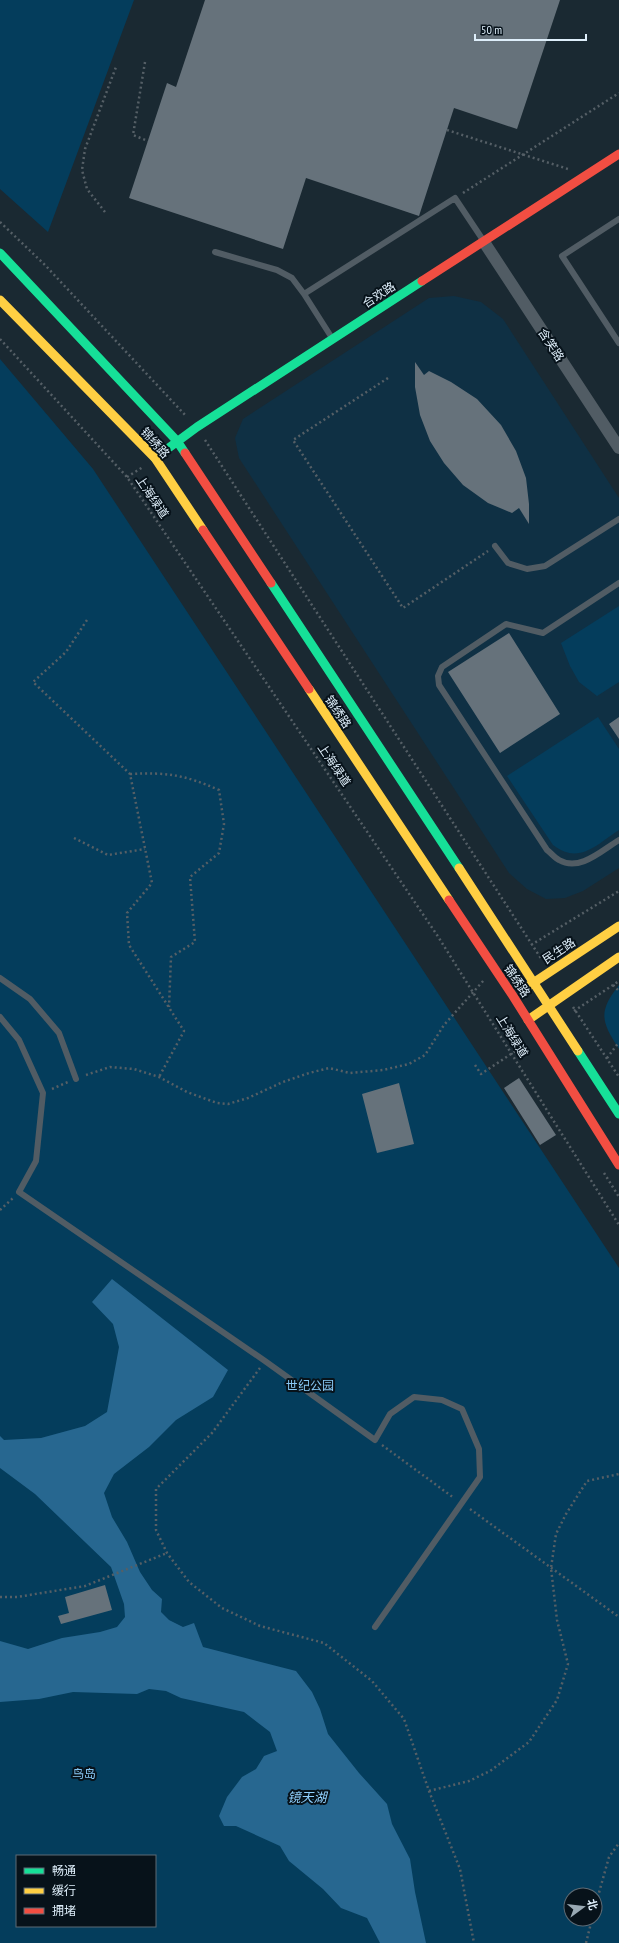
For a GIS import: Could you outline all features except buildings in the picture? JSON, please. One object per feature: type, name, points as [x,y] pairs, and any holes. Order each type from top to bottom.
[{"type":"main road","name":"合欢路","points":[[155,458],[177,441],[619,154]]},
{"type":"main road","name":"锦绣路","points":[[0,253],[177,441],[534,982],[619,1114]]},
{"type":"main road","name":"锦绣路","points":[[0,300],[155,458],[513,996],[619,1165]]},
{"type":"main road","name":"民生路","points":[[513,996],[619,926]]},
{"type":"main road","points":[[528,1020],[619,957]]},
{"type":"street","name":"含笑路","points":[[484,242],[619,448]]},
{"type":"lane","points":[[304,294],[455,198],[484,242]]},
{"type":"lane","points":[[619,219],[562,256],[619,343]]},
{"type":"lane","points":[[215,252],[277,270],[292,278],[333,339]]},
{"type":"lane","points":[[495,546],[508,563],[527,569],[545,566],[619,519]]},
{"type":"lane","points":[[619,583],[543,633],[506,624],[442,667],[438,676],[439,685],[547,850],[559,860],[571,864],[585,861],[619,840]]},
{"type":"lane","points":[[0,978],[30,999],[59,1033],[76,1079]]},
{"type":"lane","points":[[0,1017],[19,1040],[43,1094],[36,1161],[19,1192],[265,1361],[375,1440],[390,1414],[414,1397],[442,1400],[462,1409],[479,1449],[480,1477],[375,1627]]},
{"type":"path","points":[[145,62],[133,135],[148,141]]},
{"type":"path","points":[[105,212],[87,189],[82,170],[86,149],[116,67]]},
{"type":"path","points":[[455,198],[619,93]]},
{"type":"path","points":[[447,130],[522,156],[587,175]]},
{"type":"path","name":"上海绿道","points":[[0,339],[127,477],[291,717],[473,991],[619,1226]]},
{"type":"path","points":[[388,378],[293,440],[403,608],[495,546]]},
{"type":"path","points":[[138,461],[148,473]]},
{"type":"path","points":[[87,620],[66,652],[33,682],[130,774],[152,883],[127,913],[129,945],[184,1031],[159,1077]]},
{"type":"path","points":[[130,774],[160,772],[192,778],[219,790],[224,824],[219,853],[190,877],[195,942],[171,957],[169,1008]]},
{"type":"path","points":[[74,838],[108,855],[145,849]]},
{"type":"path","points":[[516,955],[619,891]]},
{"type":"path","points":[[43,1094],[76,1079],[110,1068],[134,1069],[159,1077],[188,1092],[217,1103],[228,1104],[267,1091],[290,1080],[329,1068],[350,1073],[383,1070],[409,1064],[425,1055],[444,1025],[486,978],[490,985]]},
{"type":"path","points":[[613,985],[619,990]]},
{"type":"path","points":[[522,1039],[530,1051]]},
{"type":"path","points":[[607,1058],[619,1042]]},
{"type":"path","points":[[475,1065],[481,1074],[526,1044]]},
{"type":"path","points":[[603,1171],[619,1198]]},
{"type":"path","points":[[0,1210],[19,1192]]},
{"type":"path","points":[[265,1361],[212,1433],[156,1489],[156,1530],[167,1553],[189,1582],[222,1608],[260,1626],[324,1643],[372,1681],[404,1719],[429,1791],[460,1869],[474,1943]]},
{"type":"path","points":[[375,1440],[619,1617]]},
{"type":"path","points":[[429,1791],[469,1781],[490,1771],[529,1742],[557,1700],[568,1664],[557,1620],[551,1568],[556,1534],[566,1514],[587,1481],[619,1474]]},
{"type":"path","points":[[0,1597],[17,1597],[85,1586],[167,1553]]},
{"type":"path","points":[[601,1887],[609,1857],[619,1842]]},
{"type":"path","points":[[586,1943],[590,1927]]},
{"type":"shaded area","points":[[454,296],[481,302],[503,319],[619,498],[619,868],[583,891],[565,898],[546,899],[527,889],[509,873],[239,458],[235,438],[243,419],[429,298]]},
{"type":"green space","points":[[0,0],[134,0],[48,232],[0,189]]},
{"type":"green space","name":"世纪公园","points":[[0,359],[93,469],[619,1268],[619,1943],[0,1943]]},
{"type":"green space","points":[[619,606],[619,682],[597,696],[579,682],[570,666],[561,643]]},
{"type":"green space","points":[[598,717],[619,749],[619,830],[587,851],[571,853],[562,851],[553,845],[507,776]]},
{"type":"green space","points":[[619,985],[619,1049],[608,1031],[604,1017],[608,1002]]},
{"type":"water","name":"镜天湖","points":[[112,1279],[228,1370],[213,1397],[176,1420],[149,1447],[114,1474],[104,1493],[112,1517],[127,1542],[140,1572],[152,1590],[162,1599],[161,1612],[169,1620],[183,1627],[194,1623],[203,1647],[296,1671],[312,1692],[320,1709],[328,1734],[359,1773],[387,1804],[392,1824],[410,1859],[415,1892],[426,1943],[380,1943],[367,1918],[341,1908],[323,1889],[289,1861],[280,1846],[236,1826],[224,1826],[219,1816],[227,1797],[242,1777],[256,1769],[264,1756],[277,1751],[270,1732],[244,1712],[181,1698],[166,1691],[149,1689],[137,1694],[73,1692],[39,1699],[0,1702],[0,1641],[28,1649],[62,1638],[100,1632],[117,1627],[125,1617],[124,1604],[111,1567],[35,1494],[0,1468],[0,1436],[4,1440],[41,1438],[85,1426],[107,1412],[119,1347],[113,1324],[92,1302]]},
{"type":"traffic: fast","points":[[0,253],[177,441],[185,453]]},
{"type":"traffic: fast","points":[[155,458],[197,427],[422,281]]},
{"type":"traffic: fast","points":[[271,583],[459,868]]},
{"type":"traffic: fast","points":[[578,1051],[619,1114]]},
{"type":"traffic: slow","points":[[0,300],[155,458],[203,530]]},
{"type":"traffic: slow","points":[[309,689],[449,900]]},
{"type":"traffic: slow","points":[[459,868],[578,1051]]},
{"type":"traffic: slow","points":[[524,989],[619,926]]},
{"type":"traffic: slow","points":[[528,1020],[619,957]]},
{"type":"traffic: jam","points":[[422,281],[619,154]]},
{"type":"traffic: jam","points":[[185,453],[271,583]]},
{"type":"traffic: jam","points":[[203,530],[309,689]]},
{"type":"traffic: jam","points":[[449,900],[513,996],[619,1165]]},
{"type":"park label","name":"鸟岛","points":[[84,1774]]}]
